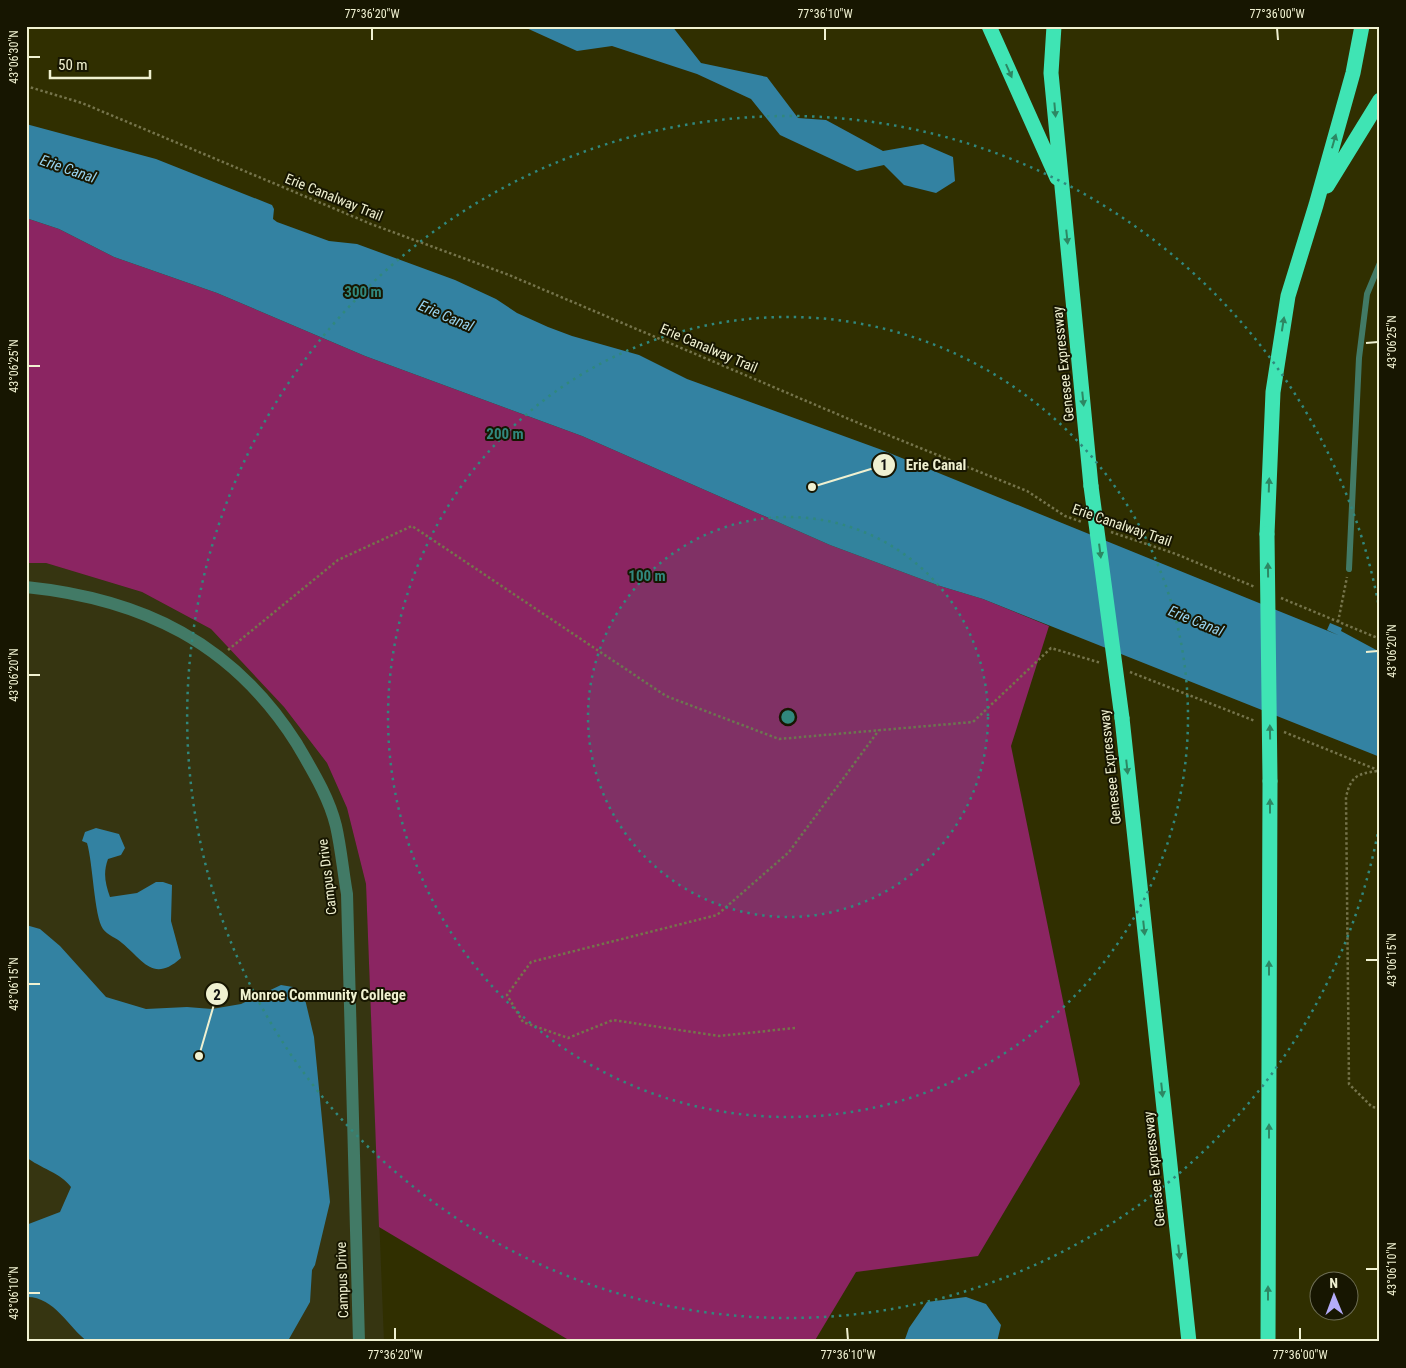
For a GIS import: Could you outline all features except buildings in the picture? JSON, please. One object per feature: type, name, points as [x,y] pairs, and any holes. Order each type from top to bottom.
[{"type":"highway","points":[[989,26],[1062,189]]},
{"type":"highway","name":"Genesee Expressway","points":[[1054,26],[1051,73],[1091,486],[1122,718],[1189,1342]]},
{"type":"highway","points":[[1268,1342],[1270,781],[1267,534],[1273,392],[1288,296],[1353,73],[1362,26]]},
{"type":"highway","points":[[1316,205],[1380,100]]},
{"type":"street","name":"Campus Drive","points":[[26,587],[58,590],[107,600],[149,615],[200,644],[240,673],[282,721],[315,774],[336,825],[346,894],[359,1342]]},
{"type":"lane","points":[[1348,570],[1359,358],[1367,294],[1380,263]]},
{"type":"path","name":"Erie Canalway Trail","points":[[26,86],[82,103],[371,224],[510,275],[863,425],[1027,490],[1065,516],[1084,522]]},
{"type":"path","points":[[219,658],[338,560],[412,526],[666,696],[779,739],[973,722],[1051,648],[1106,664]]},
{"type":"path","name":"Erie Canalway Trail","points":[[1102,529],[1176,554],[1257,588]]},
{"type":"path","points":[[1338,622],[1348,570]]},
{"type":"path","points":[[1275,596],[1380,639]]},
{"type":"path","points":[[1124,670],[1261,723]]},
{"type":"path","points":[[795,1028],[719,1036],[613,1020],[568,1038],[523,1022],[507,994],[531,962],[717,916],[789,852],[879,730]]},
{"type":"path","points":[[1279,730],[1379,771]]},
{"type":"path","points":[[1379,771],[1361,773],[1350,783],[1346,807],[1349,1084],[1372,1107],[1380,1108]]},
{"type":"shaded area","points":[[26,218],[59,229],[114,257],[217,293],[365,356],[582,436],[830,545],[940,586],[983,599],[1049,626],[1011,746],[1080,1084],[978,1256],[856,1272],[814,1342],[572,1342],[379,1227],[366,884],[347,808],[327,763],[284,707],[211,629],[142,592],[46,563],[26,563]]},
{"type":"shaded area","points":[[26,563],[46,563],[142,592],[211,629],[284,707],[327,763],[347,808],[366,884],[384,1342],[26,1342]]},
{"type":"water","points":[[522,26],[672,26],[701,63],[767,77],[798,118],[826,120],[883,151],[923,144],[953,157],[955,181],[936,193],[904,185],[884,165],[857,171],[780,135],[751,99],[697,74],[612,46],[577,51]]},
{"type":"water","points":[[26,124],[156,159],[272,205],[274,209],[273,219],[277,222],[329,241],[357,244],[455,280],[496,299],[517,313],[548,327],[572,336],[639,355],[687,379],[882,450],[1338,635],[1327,630],[1330,623],[1342,628],[1341,631],[1380,652],[1380,757],[983,599],[940,586],[830,545],[582,436],[365,356],[217,293],[114,257],[59,229],[26,218]]},
{"type":"water","points":[[96,828],[119,834],[125,848],[121,855],[108,859],[106,864],[105,878],[110,897],[137,893],[156,882],[172,885],[171,921],[181,958],[171,965],[163,969],[149,967],[120,941],[103,929],[98,913],[87,843],[82,841],[85,832]]},
{"type":"water","points":[[26,925],[40,929],[60,946],[106,997],[146,1009],[187,1007],[212,1009],[241,1004],[281,985],[293,987],[304,995],[314,1037],[330,1202],[315,1265],[312,1270],[310,1302],[289,1339],[285,1342],[88,1342],[45,1301],[26,1297],[26,1225],[60,1212],[71,1187],[56,1174],[26,1157]]},
{"type":"water","points":[[966,1297],[986,1304],[1001,1325],[997,1342],[904,1342],[909,1328],[927,1302]]},
{"type":"place","name":"Erie Canal","points":[[812,487]]},
{"type":"place","name":"Monroe Community College","points":[[199,1056]]}]
